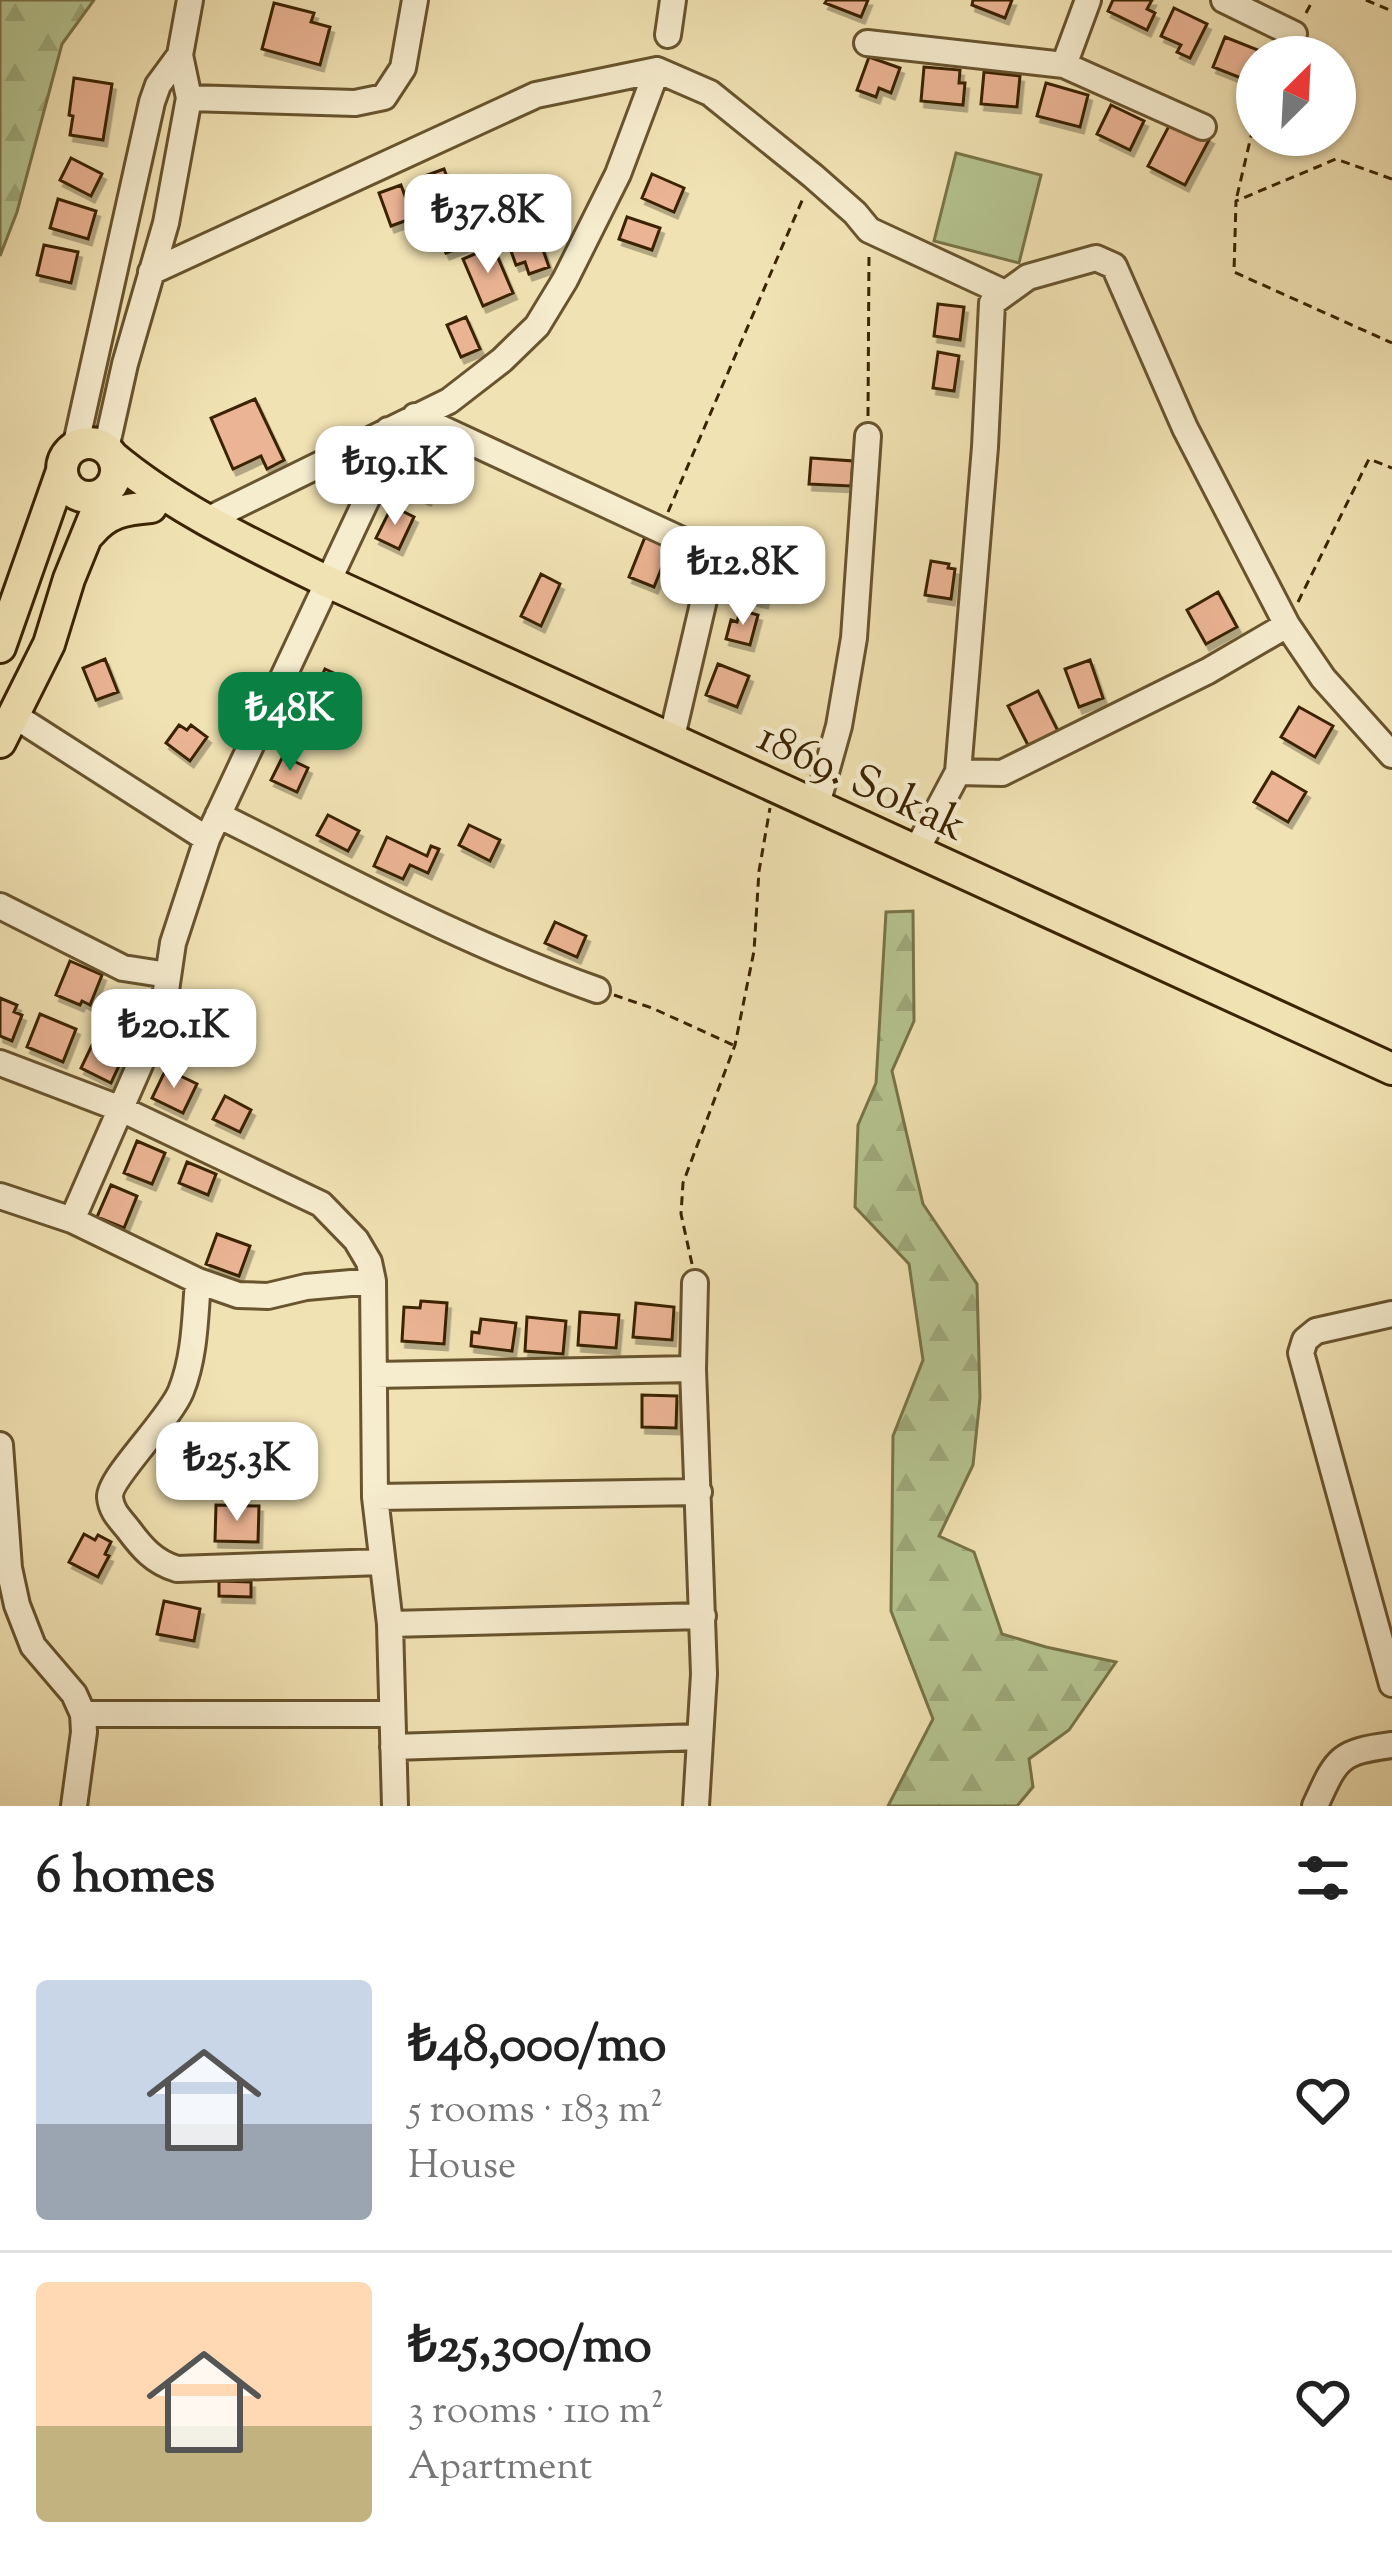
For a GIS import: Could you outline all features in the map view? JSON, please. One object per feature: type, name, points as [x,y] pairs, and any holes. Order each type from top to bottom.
[{"type":"main road","points":[[0,647],[69,459],[91,443],[109,453],[116,472],[69,579],[50,644],[8,729]]},
{"type":"main road","name":"1869. Sokak","points":[[109,453],[150,487],[312,574]]},
{"type":"main road","points":[[69,459],[64,481],[77,494],[95,496],[107,490]]},
{"type":"main road","name":"1869. Sokak","points":[[107,490],[312,574],[1392,1069]]},
{"type":"main road","points":[[86,538],[112,513],[152,507]]},
{"type":"street","points":[[109,453],[124,364],[166,223],[189,98],[180,55],[190,0]]},
{"type":"street","points":[[189,98],[355,104],[384,97],[404,68],[415,0]]},
{"type":"street","points":[[668,35],[673,0]]},
{"type":"street","points":[[1064,65],[1088,0]]},
{"type":"street","points":[[1224,0],[1294,34]]},
{"type":"street","points":[[867,43],[1064,65],[1203,127]]},
{"type":"street","points":[[69,459],[152,102],[180,55]]},
{"type":"street","points":[[151,272],[536,94],[658,70],[710,93],[813,176],[869,230],[1006,293]]},
{"type":"street","points":[[207,520],[448,401],[537,326],[566,280],[618,174],[658,70]]},
{"type":"street","points":[[915,853],[958,772],[992,303],[1028,278],[1096,258],[1114,266],[1185,428],[1287,626],[1323,678],[1392,755]]},
{"type":"street","points":[[415,416],[697,547],[710,574],[671,741]]},
{"type":"street","points":[[73,1220],[164,1004],[173,943],[207,839],[312,574],[388,454],[388,430]]},
{"type":"street","points":[[816,808],[839,726],[854,638],[868,436]]},
{"type":"street","points":[[958,772],[1002,773],[1208,671],[1287,626]]},
{"type":"street","points":[[8,729],[207,839]]},
{"type":"street","points":[[218,815],[433,921],[540,970],[597,990]]},
{"type":"street","points":[[0,906],[123,968],[168,975]]},
{"type":"street","points":[[0,1064],[121,1109],[321,1204],[356,1240],[368,1262],[373,1281],[375,1497],[389,1624],[395,1806]]},
{"type":"street","points":[[0,1196],[73,1220],[198,1281],[238,1295],[268,1296],[373,1281]]},
{"type":"street","points":[[198,1281],[191,1355],[181,1391],[176,1404],[113,1482],[110,1501],[115,1514],[150,1555],[177,1569],[382,1562]]},
{"type":"street","points":[[695,1283],[693,1369],[704,1674],[696,1806]]},
{"type":"street","points":[[1392,1314],[1316,1331],[1305,1340],[1300,1353],[1392,1684]]},
{"type":"street","points":[[374,1375],[693,1369]]},
{"type":"street","points":[[0,1444],[9,1568],[17,1605],[33,1646],[74,1694],[82,1714],[74,1806]]},
{"type":"street","points":[[375,1497],[699,1492]]},
{"type":"street","points":[[389,1624],[703,1616]]},
{"type":"street","points":[[82,1714],[392,1714]]},
{"type":"street","points":[[393,1747],[700,1737]]},
{"type":"street","points":[[1315,1806],[1332,1769],[1346,1755],[1392,1745]]},
{"type":"path","points":[[1366,0],[1392,11]]},
{"type":"path","points":[[1246,156],[1236,201],[1234,272],[1392,343]]},
{"type":"path","points":[[1236,201],[1336,159],[1392,179]]},
{"type":"path","points":[[660,530],[813,176]]},
{"type":"path","points":[[868,436],[869,230]]},
{"type":"path","points":[[1287,626],[1369,459],[1392,468]]},
{"type":"path","points":[[695,1283],[682,1214],[683,1183],[735,1045],[754,951],[761,848],[775,789]]},
{"type":"path","points":[[597,990],[652,1008],[735,1045]]},
{"type":"green space","points":[[0,0],[94,0],[62,44],[17,212],[0,256]]},
{"type":"green space","points":[[956,153],[1041,175],[1019,263],[934,241]]},
{"type":"green space","points":[[913,911],[914,1021],[892,1071],[923,1204],[977,1284],[980,1398],[973,1465],[939,1536],[974,1552],[1002,1634],[1116,1662],[1069,1730],[1029,1759],[1033,1787],[1017,1806],[888,1806],[933,1719],[891,1611],[893,1436],[923,1360],[909,1264],[855,1207],[858,1125],[876,1083],[886,912]]},
{"type":"building","points":[[868,0],[861,17],[825,3]]},
{"type":"building","points":[[973,0],[1012,0],[1005,18],[972,5]]},
{"type":"building","points":[[1113,0],[1152,0],[1147,9],[1155,13],[1147,30],[1108,11]]},
{"type":"building","points":[[274,3],[314,13],[311,22],[330,27],[320,65],[262,49]]},
{"type":"building","points":[[1174,8],[1207,24],[1190,58],[1177,52],[1181,45],[1161,36]]},
{"type":"building","points":[[1225,37],[1236,41],[1236,76],[1213,67]]},
{"type":"building","points":[[869,57],[900,68],[891,93],[879,88],[876,97],[857,90]]},
{"type":"building","points":[[924,67],[960,70],[959,83],[965,83],[963,105],[921,101]]},
{"type":"building","points":[[984,72],[1020,76],[1017,107],[981,104]]},
{"type":"building","points":[[74,78],[112,84],[103,140],[70,135]]},
{"type":"building","points":[[1046,83],[1088,95],[1080,127],[1037,116]]},
{"type":"building","points":[[1111,105],[1144,121],[1130,150],[1097,134]]},
{"type":"building","points":[[1170,124],[1192,136],[1195,130],[1210,138],[1185,185],[1148,166]]},
{"type":"building","points":[[71,158],[102,174],[91,196],[60,180]]},
{"type":"building","points":[[444,169],[456,201],[434,210],[422,177]]},
{"type":"building","points":[[652,174],[684,188],[674,212],[642,198]]},
{"type":"building","points":[[401,185],[413,218],[391,226],[379,193]]},
{"type":"building","points":[[58,199],[96,211],[88,239],[50,228]]},
{"type":"building","points":[[455,212],[467,245],[446,253],[433,221]]},
{"type":"building","points":[[627,217],[660,228],[652,250],[619,239]]},
{"type":"building","points":[[534,224],[549,267],[529,274],[525,262],[516,265],[505,234]]},
{"type":"building","points":[[44,245],[78,252],[71,283],[37,275]]},
{"type":"building","points":[[493,246],[513,293],[483,306],[463,259]]},
{"type":"building","points":[[938,304],[964,307],[960,340],[934,336]]},
{"type":"building","points":[[466,317],[480,349],[461,357],[447,325]]},
{"type":"building","points":[[938,352],[959,356],[954,391],[933,388]]},
{"type":"building","points":[[255,399],[284,460],[267,469],[261,456],[233,469],[211,418]]},
{"type":"building","points":[[423,454],[444,464],[427,499],[405,489]]},
{"type":"building","points":[[811,458],[853,461],[851,486],[809,484]]},
{"type":"building","points":[[392,506],[414,517],[399,549],[376,538]]},
{"type":"building","points":[[645,537],[670,547],[654,587],[629,577]]},
{"type":"building","points":[[737,559],[773,568],[764,602],[728,593]]},
{"type":"building","points":[[931,561],[955,569],[951,599],[925,595]]},
{"type":"building","points":[[541,574],[560,584],[541,626],[521,616]]},
{"type":"building","points":[[1218,592],[1237,627],[1206,644],[1187,610]]},
{"type":"building","points":[[740,610],[758,615],[750,645],[726,639],[731,620],[737,622]]},
{"type":"building","points":[[105,659],[118,692],[96,700],[83,668]]},
{"type":"building","points":[[1090,660],[1103,698],[1079,707],[1065,669]]},
{"type":"building","points":[[718,664],[749,676],[737,707],[706,695]]},
{"type":"building","points":[[325,669],[356,683],[342,715],[311,700]]},
{"type":"building","points":[[1038,691],[1058,731],[1028,745],[1008,706]]},
{"type":"building","points":[[1299,707],[1333,726],[1315,757],[1281,737]]},
{"type":"building","points":[[179,725],[187,730],[191,725],[207,737],[190,761],[166,743]]},
{"type":"building","points":[[283,756],[308,768],[297,792],[271,780]]},
{"type":"building","points":[[1272,772],[1306,792],[1288,822],[1254,802]]},
{"type":"building","points":[[328,815],[359,831],[348,851],[317,835]]},
{"type":"building","points":[[469,825],[500,840],[490,861],[459,845]]},
{"type":"building","points":[[387,837],[427,856],[431,846],[439,849],[428,873],[410,865],[403,879],[374,866]]},
{"type":"building","points":[[555,922],[586,936],[577,957],[545,943]]},
{"type":"building","points":[[70,961],[102,975],[90,1005],[56,995]]},
{"type":"building","points":[[0,998],[17,1005],[14,1012],[22,1015],[12,1041],[0,1036]]},
{"type":"building","points":[[40,1014],[76,1029],[63,1062],[27,1047]]},
{"type":"building","points":[[93,1043],[123,1057],[111,1083],[81,1068]]},
{"type":"building","points":[[166,1069],[197,1084],[183,1113],[152,1098]]},
{"type":"building","points":[[225,1096],[251,1110],[240,1132],[213,1119]]},
{"type":"building","points":[[137,1141],[165,1153],[152,1184],[124,1173]]},
{"type":"building","points":[[187,1162],[216,1174],[208,1195],[179,1183]]},
{"type":"building","points":[[111,1185],[137,1196],[124,1228],[97,1217]]},
{"type":"building","points":[[217,1234],[250,1246],[239,1276],[206,1264]]},
{"type":"building","points":[[421,1301],[447,1303],[444,1344],[402,1341],[404,1307],[420,1308]]},
{"type":"building","points":[[636,1303],[674,1307],[672,1340],[633,1337]]},
{"type":"building","points":[[580,1312],[619,1315],[616,1348],[578,1345]]},
{"type":"building","points":[[527,1317],[566,1321],[563,1354],[525,1351]]},
{"type":"building","points":[[481,1319],[516,1323],[512,1351],[471,1346],[472,1332],[479,1333]]},
{"type":"building","points":[[642,1395],[677,1396],[676,1428],[642,1427]]},
{"type":"building","points":[[216,1505],[259,1506],[258,1542],[215,1541]]},
{"type":"building","points":[[84,1534],[111,1542],[98,1577],[69,1562]]},
{"type":"building","points":[[219,1581],[251,1582],[251,1597],[219,1596]]},
{"type":"building","points":[[164,1601],[200,1609],[194,1641],[157,1634]]}]
